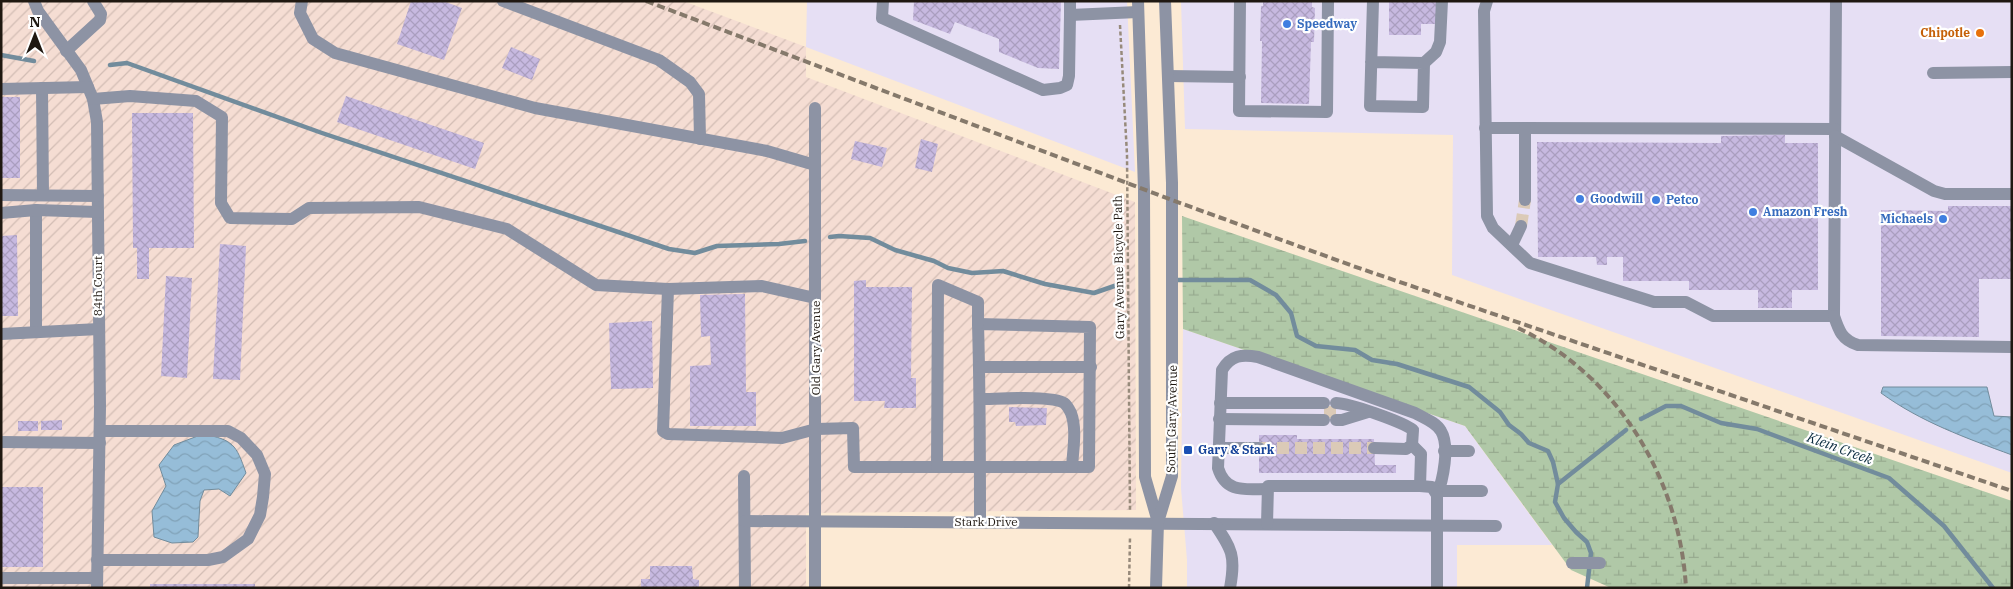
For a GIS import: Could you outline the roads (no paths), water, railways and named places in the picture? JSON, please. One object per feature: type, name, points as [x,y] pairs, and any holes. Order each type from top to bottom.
[{"type":"street","name":"84th Court","points":[[34,1],[38,11],[81,70],[90,93],[97,122],[100,437],[97,583]]},
{"type":"street","points":[[66,51],[100,20],[101,14],[93,1]]},
{"type":"street","points":[[302,1],[300,12],[312,39],[335,53],[534,108],[767,151],[815,165]]},
{"type":"street","points":[[504,1],[659,60],[690,82],[699,94],[700,138]]},
{"type":"street","points":[[883,1],[882,18],[1043,90],[1060,88],[1067,85],[1069,76],[1070,1]]},
{"type":"street","name":"South Gary Avenue","points":[[1158,522],[1172,476],[1172,200],[1165,1]]},
{"type":"street","points":[[1240,1],[1239,112],[1327,112],[1328,1]]},
{"type":"street","points":[[1373,1],[1370,106],[1423,107],[1424,63]]},
{"type":"street","points":[[1371,62],[1424,63],[1436,52],[1440,42],[1442,1]]},
{"type":"street","points":[[1487,1],[1484,11],[1486,216],[1493,228],[1530,263],[1654,302],[1686,302],[1714,316],[1834,316]]},
{"type":"street","points":[[1836,1],[1834,316],[1840,335],[1848,342],[1858,345],[2012,347]]},
{"type":"street","points":[[1070,15],[1138,6]]},
{"type":"street","name":"South Gary Avenue","points":[[1138,6],[1144,190],[1145,477],[1158,522]]},
{"type":"street","points":[[1933,72],[2012,72]]},
{"type":"street","points":[[1168,76],[1240,78]]},
{"type":"street","points":[[42,88],[43,195]]},
{"type":"street","points":[[1,89],[42,88],[196,101],[222,117],[221,203],[230,218],[292,219],[309,208],[420,207],[507,229],[596,285],[668,289],[762,286],[816,298]]},
{"type":"street","name":"Old Gary Avenue","points":[[814,588],[816,429],[815,108]]},
{"type":"street","points":[[1485,128],[1835,132],[1934,191],[1945,194],[2012,194]]},
{"type":"street","points":[[1524,128],[1524,200]]},
{"type":"street","points":[[1,195],[98,196]]},
{"type":"street","points":[[1,213],[36,210],[98,212]]},
{"type":"street","points":[[36,210],[36,332]]},
{"type":"street","points":[[1512,245],[1521,226]]},
{"type":"street","points":[[937,467],[938,285],[978,302],[980,522]]},
{"type":"street","points":[[668,289],[663,431],[668,434],[782,438],[816,429],[853,428],[854,467],[1089,467],[1090,327],[978,324]]},
{"type":"street","points":[[1,334],[99,329]]},
{"type":"street","points":[[1438,588],[1438,493],[1444,471],[1444,451],[1443,433],[1437,426],[1415,413],[1258,356],[1232,358],[1222,370],[1218,451],[1219,473],[1222,480],[1228,484],[1244,489],[1268,487],[1420,486],[1432,488],[1438,493],[1482,491]]},
{"type":"street","points":[[979,367],[1091,367]]},
{"type":"street","points":[[980,399],[1044,399],[1066,404],[1074,425],[1072,467]]},
{"type":"street","points":[[1220,411],[1368,412],[1407,426],[1413,430],[1412,445],[1421,454],[1420,486]]},
{"type":"street","points":[[1,442],[228,431],[241,438],[257,455],[266,474],[260,515],[248,539],[223,557],[208,560],[97,560]]},
{"type":"street","points":[[1374,448],[1406,449],[1412,445]]},
{"type":"street","points":[[1218,451],[1259,448]]},
{"type":"street","points":[[1444,451],[1469,451]]},
{"type":"street","points":[[744,476],[745,588]]},
{"type":"street","points":[[1267,524],[1268,487]]},
{"type":"street","name":"Stark Drive","points":[[745,521],[1158,522],[1496,526]]},
{"type":"street","points":[[1156,588],[1158,522]]},
{"type":"street","points":[[1214,523],[1225,539],[1233,556],[1230,588]]},
{"type":"street","points":[[1572,563],[1600,563]]},
{"type":"street","points":[[1,578],[97,583]]},
{"type":"water","points":[[1883,387],[1987,387],[1994,416],[2012,417],[2012,455],[1961,436],[1912,413],[1881,393]]},
{"type":"water","points":[[203,434],[227,441],[232,445],[236,449],[246,473],[230,496],[219,489],[204,490],[200,501],[198,537],[193,542],[172,543],[154,537],[152,511],[166,486],[159,465],[174,445]]},
{"type":"waterway","points":[[1,55],[34,61]]},
{"type":"waterway","points":[[110,65],[127,63],[322,133],[669,249],[695,253],[717,246],[779,244],[805,241]]},
{"type":"waterway","points":[[830,237],[870,238],[895,250],[934,261],[948,268],[972,273],[1003,271],[1045,284],[1094,293],[1123,283]]},
{"type":"waterway","points":[[1178,280],[1250,280],[1276,295],[1291,313],[1297,336],[1316,346],[1355,350],[1372,360],[1397,364],[1469,387],[1500,412],[1509,425],[1529,443],[1548,451],[1553,462],[1558,484]]},
{"type":"waterway","name":"Klein Creek","points":[[1641,419],[1666,406],[1681,406],[1721,423],[1757,429],[1889,478],[1944,526],[1993,588]]},
{"type":"waterway","name":"Klein Creek","points":[[1587,588],[1591,553],[1587,542],[1564,518],[1555,502],[1558,484],[1626,430]]},
{"type":"tunnel","points":[[1521,226],[1525,200]]},
{"type":"tunnel","points":[[1324,412],[1336,412]]},
{"type":"tunnel","points":[[1259,448],[1374,448]]},
{"type":"railway","points":[[646,1],[1172,200],[1353,266],[2012,491]]},
{"type":"railway","points":[[1518,328],[1554,348],[1586,373],[1614,402],[1637,435],[1657,471],[1671,508],[1681,548],[1686,588]]},
{"type":"place","name":"Speedway","points":[[1287,24]]},
{"type":"place","name":"Chipotle","points":[[1980,33]]},
{"type":"place","name":"Goodwill","points":[[1580,199]]},
{"type":"place","name":"Petco","points":[[1656,200]]},
{"type":"place","name":"Amazon Fresh","points":[[1753,212]]},
{"type":"place","name":"Michaels","points":[[1943,219]]},
{"type":"place","name":"Gary & Stark","points":[[1188,450]]}]
